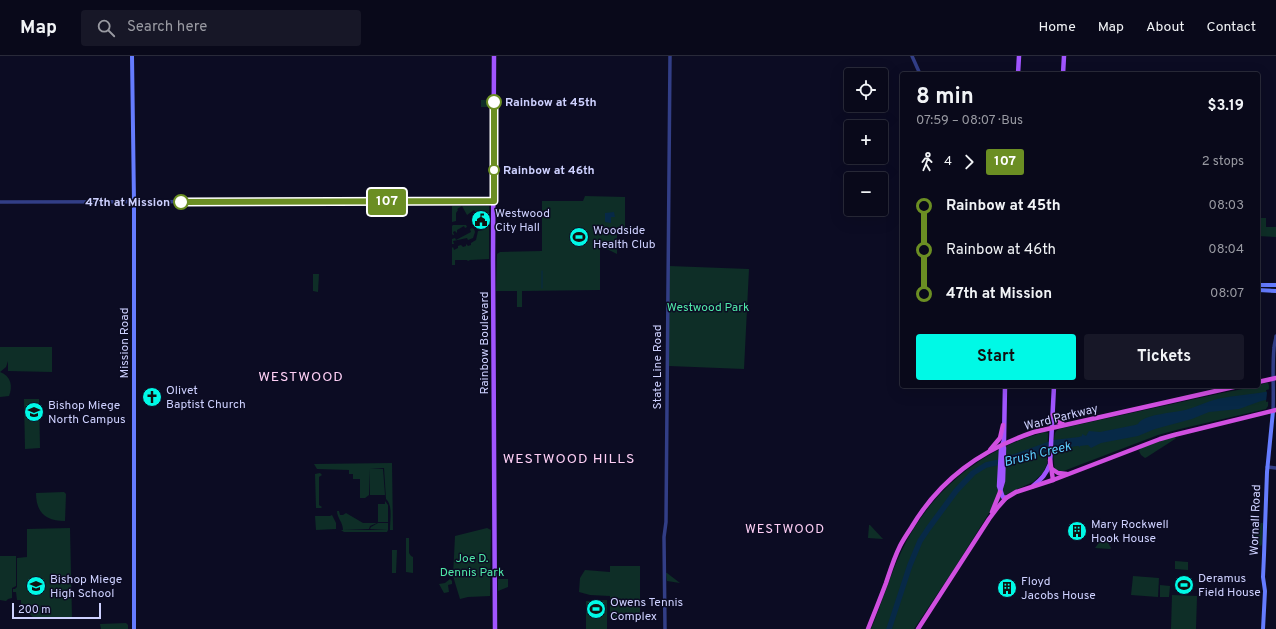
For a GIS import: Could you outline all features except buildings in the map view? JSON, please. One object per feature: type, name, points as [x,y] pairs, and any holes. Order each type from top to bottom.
[{"type":"highway","points":[[1260,381],[1275,377]]},
{"type":"highway","name":"Ward Parkway","points":[[868,629],[898,550],[915,520],[944,485],[968,464],[987,452],[1023,436],[1067,424],[1229,388]]},
{"type":"highway","points":[[918,629],[998,507],[1012,494],[1174,434],[1275,411]]},
{"type":"highway","points":[[1052,416],[1058,422],[1067,424]]},
{"type":"highway","points":[[987,452],[1000,438],[1003,425]]},
{"type":"highway","points":[[1050,460],[1053,480]]},
{"type":"highway","points":[[1052,469],[1058,473],[1069,474]]},
{"type":"highway","points":[[990,519],[1000,492]]},
{"type":"main road","name":"Mission Road","points":[[132,56],[134,202],[134,629]]},
{"type":"main road","name":"Rainbow Boulevard","points":[[494,56],[495,629]]},
{"type":"main road","points":[[1018,72],[1019,56]]},
{"type":"main road","points":[[1063,72],[1064,56]]},
{"type":"main road","points":[[1260,285],[1276,285]]},
{"type":"main road","points":[[1260,290],[1276,291]]},
{"type":"main road","points":[[1005,388],[1004,434],[1001,449],[1002,456],[999,486],[1000,492],[1003,497],[1006,498]]},
{"type":"main road","points":[[1033,486],[1043,478],[1050,460],[1054,388]]},
{"type":"main road","name":"Wornall Road","points":[[1264,629],[1265,591],[1263,577],[1268,466],[1275,411]]},
{"type":"street","name":"State Line Road","points":[[665,629],[664,548],[666,517],[670,56]]},
{"type":"street","points":[[912,56],[919,72]]},
{"type":"street","points":[[0,202],[494,201]]},
{"type":"street","points":[[1275,411],[1273,404],[1275,377],[1273,373],[1276,336]]},
{"type":"street","points":[[1268,466],[1276,468]]},
{"type":"green space","points":[[481,100],[489,100],[489,107],[481,107]]},
{"type":"green space","name":"Woodside Health Club","points":[[585,196],[625,197],[625,228],[617,228],[617,254],[600,247],[600,290],[522,291],[522,307],[517,307],[517,291],[496,291],[497,254],[500,252],[542,251],[542,201],[583,201]]},
{"type":"green space","points":[[452,206],[462,206],[457,209],[456,221],[452,222]]},
{"type":"green space","points":[[462,206],[489,206],[489,259],[468,261],[455,260],[455,265],[452,265],[452,248],[453,247],[454,250],[461,245],[463,247],[466,246],[466,244],[468,246],[471,245],[471,243],[476,240],[478,231],[484,230],[484,219],[482,217],[482,213],[476,213],[474,210],[467,215]]},
{"type":"green space","points":[[1260,218],[1266,218],[1266,227],[1276,227],[1276,237],[1260,236]]},
{"type":"green space","points":[[466,225],[467,227],[465,228],[464,226],[457,230],[457,233],[455,231],[453,232],[453,235],[452,226]]},
{"type":"green space","points":[[472,228],[475,232],[473,238],[468,240],[467,238],[453,241],[454,244],[452,244],[452,239],[455,238],[456,240],[471,232],[470,229]]},
{"type":"green space","name":"Westwood Park","points":[[669,266],[749,269],[744,369],[669,366]]},
{"type":"green space","points":[[313,274],[319,274],[318,292],[313,291]]},
{"type":"green space","points":[[0,347],[52,347],[52,372],[8,371],[8,361],[6,367],[0,372]]},
{"type":"green space","points":[[0,372],[9,379],[11,389],[9,396],[0,397]]},
{"type":"green space","points":[[1268,383],[1269,386],[1268,406],[1266,409],[1158,435],[1061,472],[1055,469],[1054,441],[1055,433],[1059,429],[1222,393],[1248,388],[1260,388],[1260,385]]},
{"type":"green space","points":[[24,399],[39,399],[40,448],[25,449]]},
{"type":"green space","points":[[1045,432],[1048,433],[1047,464],[1043,473],[1033,482],[1009,493],[991,510],[914,629],[871,629],[902,550],[914,528],[943,491],[980,461],[1000,449],[1022,439]]},
{"type":"green space","points":[[1175,436],[1175,439],[1145,458],[1139,451],[1141,448]]},
{"type":"green space","points":[[392,463],[393,530],[390,530],[390,505],[386,499],[384,468],[370,469],[369,495],[365,498],[360,498],[360,479],[353,479],[353,474],[349,474],[349,470],[317,469],[314,464]]},
{"type":"green space","points":[[370,469],[383,469],[385,495],[370,495]]},
{"type":"green space","points":[[320,473],[322,475],[319,477],[319,505],[322,507],[316,508],[315,474]]},
{"type":"green space","points":[[64,492],[66,494],[65,521],[58,521],[43,514],[36,500],[36,493]]},
{"type":"green space","points":[[385,501],[388,505],[388,522],[378,522],[378,504],[385,504]]},
{"type":"green space","points":[[337,511],[339,511],[340,515],[346,513],[363,523],[377,523],[370,526],[369,529],[343,530]]},
{"type":"green space","points":[[332,515],[336,523],[336,529],[316,530],[315,516]]},
{"type":"green space","points":[[378,523],[388,523],[388,530],[370,529]]},
{"type":"green space","points":[[1263,523],[1261,546],[1259,545],[1252,530]]},
{"type":"green space","points":[[870,525],[883,539],[868,538]]},
{"type":"green space","points":[[70,528],[72,618],[37,619],[31,615],[25,604],[21,604],[21,600],[17,600],[16,592],[13,592],[13,589],[17,587],[17,558],[27,557],[27,529]]},
{"type":"green space","name":"Joe D. Dennis Park","points":[[487,528],[491,530],[490,596],[460,599],[453,576],[455,536]]},
{"type":"green space","points":[[341,530],[388,530],[387,532],[344,532]]},
{"type":"green space","points":[[1104,536],[1111,548],[1095,548]]},
{"type":"green space","points":[[406,538],[409,538],[409,553],[413,557],[413,573],[406,572]]},
{"type":"green space","points":[[392,550],[397,550],[396,573],[392,573]]},
{"type":"green space","points":[[0,556],[16,556],[16,586],[12,588],[12,598],[6,601],[0,600]]},
{"type":"green space","points":[[1175,561],[1188,562],[1188,570],[1175,569]]},
{"type":"green space","points":[[610,566],[640,566],[640,617],[610,617],[610,596],[590,595],[579,592],[580,578],[585,570],[610,572]]},
{"type":"green space","points":[[667,573],[680,583],[667,581]]},
{"type":"green space","points":[[1133,576],[1159,578],[1158,597],[1131,595]]},
{"type":"green space","points":[[450,579],[452,584],[448,585],[449,592],[444,593],[439,584],[445,583]]},
{"type":"green space","points":[[498,579],[508,579],[508,587],[498,591]]},
{"type":"green space","points":[[1160,585],[1170,586],[1169,597],[1160,597]]},
{"type":"green space","points":[[1172,595],[1197,596],[1196,629],[1171,629]]},
{"type":"green space","name":"Owens Tennis Complex","points":[[607,600],[607,629],[586,629],[586,601]]},
{"type":"green space","points":[[126,623],[128,625],[128,629],[101,629],[100,624]]},
{"type":"water","points":[[614,212],[615,217],[611,217],[611,223],[605,222],[605,213]]},
{"type":"water","points":[[1276,390],[1276,398],[1261,401],[1239,409],[1209,412],[1138,436],[1101,443],[1091,448],[1088,445],[1080,446],[1080,448],[1077,446],[1050,451],[1032,456],[1007,466],[1006,464],[999,462],[1006,457],[1053,440],[1079,437],[1082,436],[1082,434],[1086,436],[1089,431],[1100,432],[1135,425],[1152,416],[1185,410],[1217,399]]},
{"type":"pier","points":[[1276,388],[1276,400],[1266,402],[1266,390]]},
{"type":"waterway","points":[[542,271],[542,288]]},
{"type":"waterway","name":"Brush Creek","points":[[889,629],[910,565],[920,541],[928,529],[956,491],[973,473],[986,465],[1004,461]]},
{"type":"bus line","name":"107","points":[[181,202],[494,201],[494,102]]},
{"type":"place","name":"Rainbow at 45th","points":[[494,102]]},
{"type":"place","name":"Rainbow at 46th","points":[[494,170]]},
{"type":"place","name":"47th at Mission","points":[[181,202]]},
{"type":"place","name":"Westwood City Hall","points":[[481,220]]},
{"type":"place","name":"Woodside Health Club","points":[[579,237]]},
{"type":"place","name":"Olivet Baptist Church","points":[[152,397]]},
{"type":"place","name":"Bishop Miege North Campus","points":[[34,412]]},
{"type":"place","name":"Mary Rockwell Hook House","points":[[1077,531]]},
{"type":"place","name":"Deramus Field House","points":[[1184,585]]},
{"type":"place","name":"Bishop Miege High School","points":[[36,586]]},
{"type":"place","name":"Floyd Jacobs House","points":[[1007,588]]},
{"type":"place","name":"Owens Tennis Complex","points":[[596,609]]},
{"type":"district","name":"WESTWOOD","points":[[301,376]]},
{"type":"district","name":"WESTWOOD HILLS","points":[[569,458]]},
{"type":"district","name":"WESTWOOD","points":[[785,528]]}]
